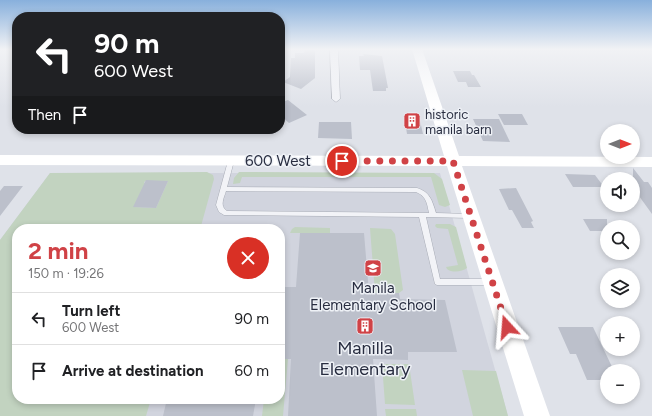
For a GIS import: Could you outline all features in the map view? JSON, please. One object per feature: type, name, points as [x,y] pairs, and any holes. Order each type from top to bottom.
[{"type":"street","points":[[335,68],[336,98]]},
{"type":"street","points":[[423,68],[470,216],[537,416]]},
{"type":"street","name":"600 West","points":[[0,160],[652,162]]},
{"type":"lane","points":[[231,161],[223,189],[220,208],[223,212],[470,216]]},
{"type":"lane","points":[[223,189],[417,190],[426,194],[428,197],[433,215]]},
{"type":"lane","points":[[422,215],[437,282],[492,282]]},
{"type":"shaded area","name":"Manila Elementary School","points":[[50,173],[440,173],[508,416],[0,416],[0,240]]},
{"type":"green space","points":[[207,172],[213,175],[214,179],[202,224],[12,224],[12,404],[150,404],[146,416],[0,416],[0,240],[50,173]],"holes":[[[145,181],[168,181],[156,208],[134,207],[150,183],[144,183]]]},
{"type":"green space","points":[[239,172],[434,173],[442,179],[450,205],[445,207],[439,205],[431,177],[242,177],[240,183],[233,184],[234,178]]},
{"type":"green space","points":[[436,224],[450,224],[456,227],[467,268],[457,272],[447,269],[446,267],[458,265],[448,229],[437,228],[435,226]]},
{"type":"green space","points":[[295,227],[330,228],[330,233],[290,233]]},
{"type":"green space","points":[[370,228],[391,229],[395,234],[403,290],[399,293],[375,293]]},
{"type":"green space","points":[[285,359],[288,359],[285,393]]},
{"type":"green space","points":[[382,364],[409,364],[415,405],[385,404]]},
{"type":"green space","points":[[462,370],[496,371],[508,416],[473,416]]},
{"type":"green space","points":[[263,404],[284,404],[283,416],[262,416]]},
{"type":"green space","points":[[385,409],[416,409],[417,416],[386,416]]},
{"type":"building","points":[[290,68],[315,68],[315,78],[301,89],[285,83],[285,81],[290,77]]},
{"type":"building","points":[[360,68],[384,68],[388,88],[386,88],[386,91],[373,91],[370,70],[360,70]]},
{"type":"building","points":[[453,71],[470,71],[481,87],[468,87],[466,82],[458,82]]},
{"type":"building","points":[[288,100],[307,115],[289,123],[285,119],[285,101]]},
{"type":"building","points":[[498,114],[522,114],[528,125],[504,125]]},
{"type":"building","name":"historic manila barn","points":[[404,115],[419,116],[423,134],[407,134]]},
{"type":"building","points":[[473,119],[499,119],[510,142],[483,141]]},
{"type":"building","points":[[319,122],[351,122],[352,139],[318,138]]},
{"type":"building","points":[[565,174],[595,175],[600,182],[600,187],[573,187]]},
{"type":"building","points":[[640,177],[644,182],[648,182],[652,188],[652,214],[640,197]]},
{"type":"building","points":[[146,180],[168,181],[156,208],[133,207]]},
{"type":"building","points":[[4,186],[23,186],[0,216],[0,191]]},
{"type":"building","points":[[516,188],[533,221],[531,222],[534,228],[522,228],[512,210],[509,210],[499,189]]},
{"type":"building","points":[[583,219],[607,219],[600,220],[600,231],[590,231]]},
{"type":"building","name":"Manilla Elementary","points":[[300,233],[364,233],[369,293],[399,293],[400,299],[445,300],[457,352],[408,352],[408,360],[373,359],[377,416],[288,416],[291,359],[285,359],[285,287],[296,287]]},
{"type":"building","points":[[558,327],[593,327],[600,342],[600,356],[607,356],[611,364],[600,364],[600,380],[587,380],[576,354],[570,354]]},
{"type":"building","points":[[166,404],[255,404],[253,416],[163,416]]},
{"type":"place","name":"historic manila barn","points":[[412,121]]},
{"type":"place","name":"Manila Elementary School","points":[[373,268]]},
{"type":"place","name":"Manilla Elementary","points":[[365,326]]},
{"type":"route","points":[[342,161],[453,161],[507,327]]}]
